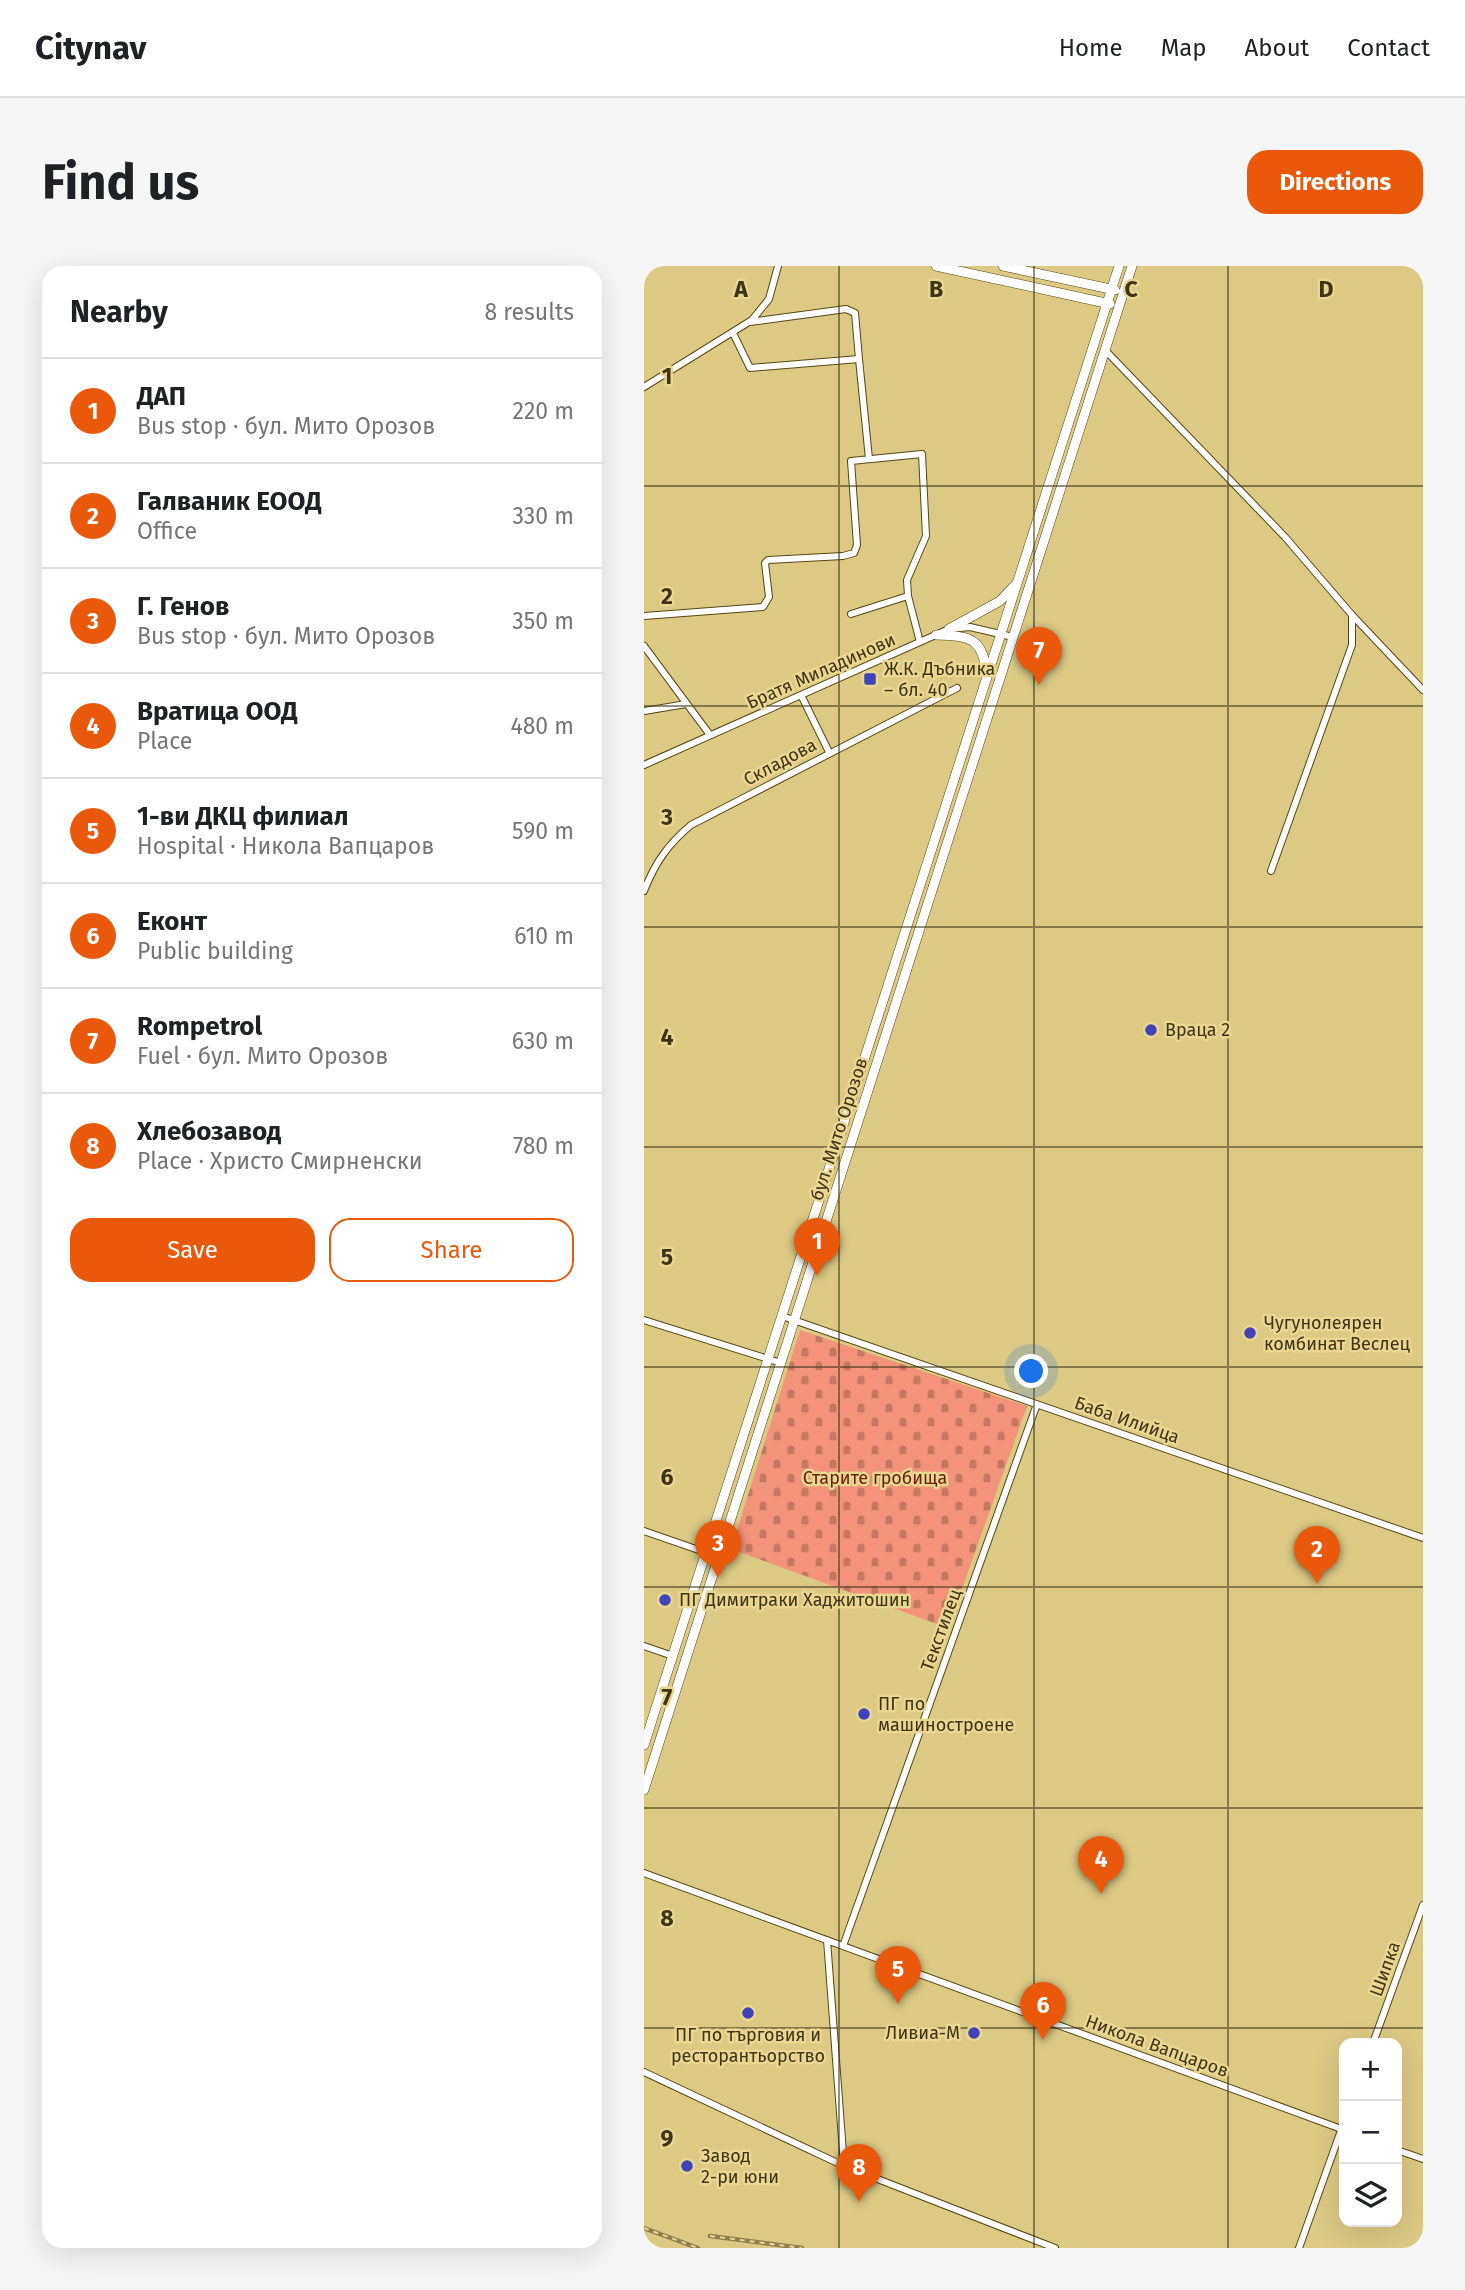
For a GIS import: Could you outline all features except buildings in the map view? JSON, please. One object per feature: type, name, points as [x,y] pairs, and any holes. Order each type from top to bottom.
[{"type":"main road","points":[[936,266],[1119,306]]},
{"type":"main road","points":[[1003,266],[1124,292]]},
{"type":"main road","name":"бул. Мито Орозов","points":[[644,1745],[1119,266]]},
{"type":"main road","name":"бул. Мито Орозов","points":[[644,1790],[1132,266]]},
{"type":"main road","points":[[950,629],[1000,601],[1019,580]]},
{"type":"main road","points":[[936,635],[960,636],[974,641],[983,652],[987,680]]},
{"type":"street","points":[[644,387],[749,323],[769,299],[778,266]]},
{"type":"street","points":[[749,323],[846,309],[855,313],[869,459]]},
{"type":"street","points":[[733,332],[751,368],[859,359]]},
{"type":"street","points":[[1105,350],[1285,537],[1352,615],[1423,690]]},
{"type":"street","points":[[644,616],[764,607],[769,597],[765,563],[768,560],[854,553],[857,545],[851,461],[922,454],[926,536],[907,580],[908,596],[920,642]]},
{"type":"street","points":[[851,614],[908,596]]},
{"type":"street","points":[[1271,871],[1352,645],[1352,615]]},
{"type":"street","name":"Братя Миладинови","points":[[644,765],[950,629],[970,627],[1013,637]]},
{"type":"street","points":[[645,650],[710,735]]},
{"type":"street","name":"Складова","points":[[644,891],[653,867],[663,852],[691,825],[957,688]]},
{"type":"street","points":[[801,695],[830,752]]},
{"type":"street","points":[[644,711],[686,704]]},
{"type":"street","name":"Баба Илийца","points":[[782,1316],[1423,1538]]},
{"type":"street","points":[[644,1320],[781,1363]]},
{"type":"street","name":"Текстилец","points":[[843,1946],[1037,1404]]},
{"type":"street","points":[[644,1531],[719,1557]]},
{"type":"street","points":[[644,1646],[673,1656]]},
{"type":"street","name":"Никола Вапцаров","points":[[644,1873],[1339,2126]]},
{"type":"street","name":"Шипка","points":[[1375,2038],[1423,1905]]},
{"type":"street","points":[[827,1940],[844,2166]]},
{"type":"street","points":[[644,2072],[844,2166],[1055,2248]]},
{"type":"street","points":[[1299,2248],[1339,2138]]},
{"type":"street","points":[[1402,2152],[1423,2159]]},
{"type":"green space","name":"Старите гробища","points":[[800,1330],[1027,1406],[948,1628],[731,1549]]},
{"type":"railway","points":[[644,2228],[698,2248]]},
{"type":"railway","points":[[710,2236],[802,2248]]},
{"type":"place","name":"Ж.К. Дъбника – бл. 40","points":[[870,679]]},
{"type":"place","name":"Rompetrol","points":[[1039,685]]},
{"type":"place","name":"Враца 2","points":[[1151,1030]]},
{"type":"place","name":"ДАП","points":[[817,1276]]},
{"type":"place","name":"Чугунолеярен комбинат Веслец","points":[[1250,1333]]},
{"type":"place","name":"Г. Генов","points":[[718,1578]]},
{"type":"place","name":"Галваник ЕООД","points":[[1317,1584]]},
{"type":"place","name":"ПГ Димитраки Хаджитошин","points":[[665,1600]]},
{"type":"place","name":"ПГ по машиностроене","points":[[864,1714]]},
{"type":"place","name":"Вратица ООД","points":[[1101,1894]]},
{"type":"place","name":"1-ви ДКЦ филиал","points":[[898,2004]]},
{"type":"place","name":"ПГ по търговия и ресторантьорство","points":[[748,2013]]},
{"type":"place","name":"Ливиа-М","points":[[974,2033]]},
{"type":"place","name":"Еконт","points":[[1043,2040]]},
{"type":"place","name":"Завод 2-ри юни","points":[[687,2166]]},
{"type":"place","name":"Хлебозавод","points":[[859,2202]]}]
